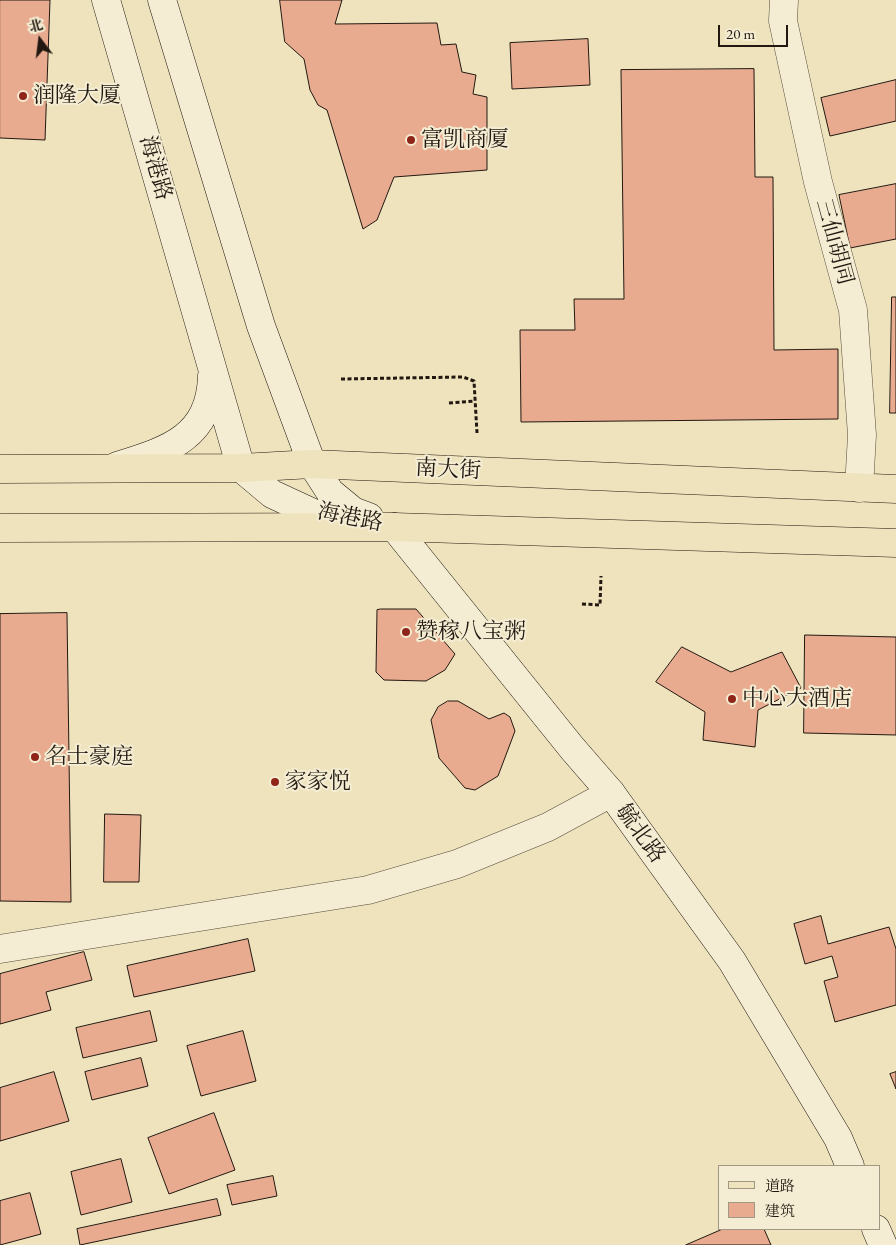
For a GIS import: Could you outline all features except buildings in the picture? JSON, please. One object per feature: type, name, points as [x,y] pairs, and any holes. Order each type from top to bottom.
[{"type":"main road","name":"南大街","points":[[0,468],[241,468],[312,464],[896,489]]},
{"type":"main road","points":[[0,528],[394,527],[896,543]]},
{"type":"street","name":"海港路","points":[[106,0],[241,468],[272,494],[313,513],[394,527]]},
{"type":"street","name":"海港路","points":[[162,0],[261,326],[312,464],[330,492],[353,511],[394,527]]},
{"type":"street","name":"三仙胡同","points":[[784,0],[783,21],[816,172],[853,310],[862,435],[859,488]]},
{"type":"street","points":[[112,468],[152,455],[172,446],[199,423],[208,408],[212,364]]},
{"type":"street","name":"毓北路","points":[[394,527],[566,741],[611,793],[732,961],[838,1138],[850,1165]]},
{"type":"street","points":[[0,949],[368,890],[457,864],[548,827],[611,793]]},
{"type":"street","points":[[876,1230],[883,1245]]},
{"type":"path","points":[[340,379],[463,377],[474,381],[478,433]]},
{"type":"path","points":[[449,403],[475,402]]},
{"type":"path","points":[[582,604],[600,605],[600,576]]},
{"type":"place","name":"润隆大厦","points":[[23,96]]},
{"type":"place","name":"富凯商厦","points":[[411,140]]},
{"type":"place","name":"赞稼八宝粥","points":[[406,632]]},
{"type":"place","name":"中心大酒店","points":[[732,699]]},
{"type":"place","name":"名士豪庭","points":[[35,757]]},
{"type":"place","name":"家家悦","points":[[275,782]]}]
